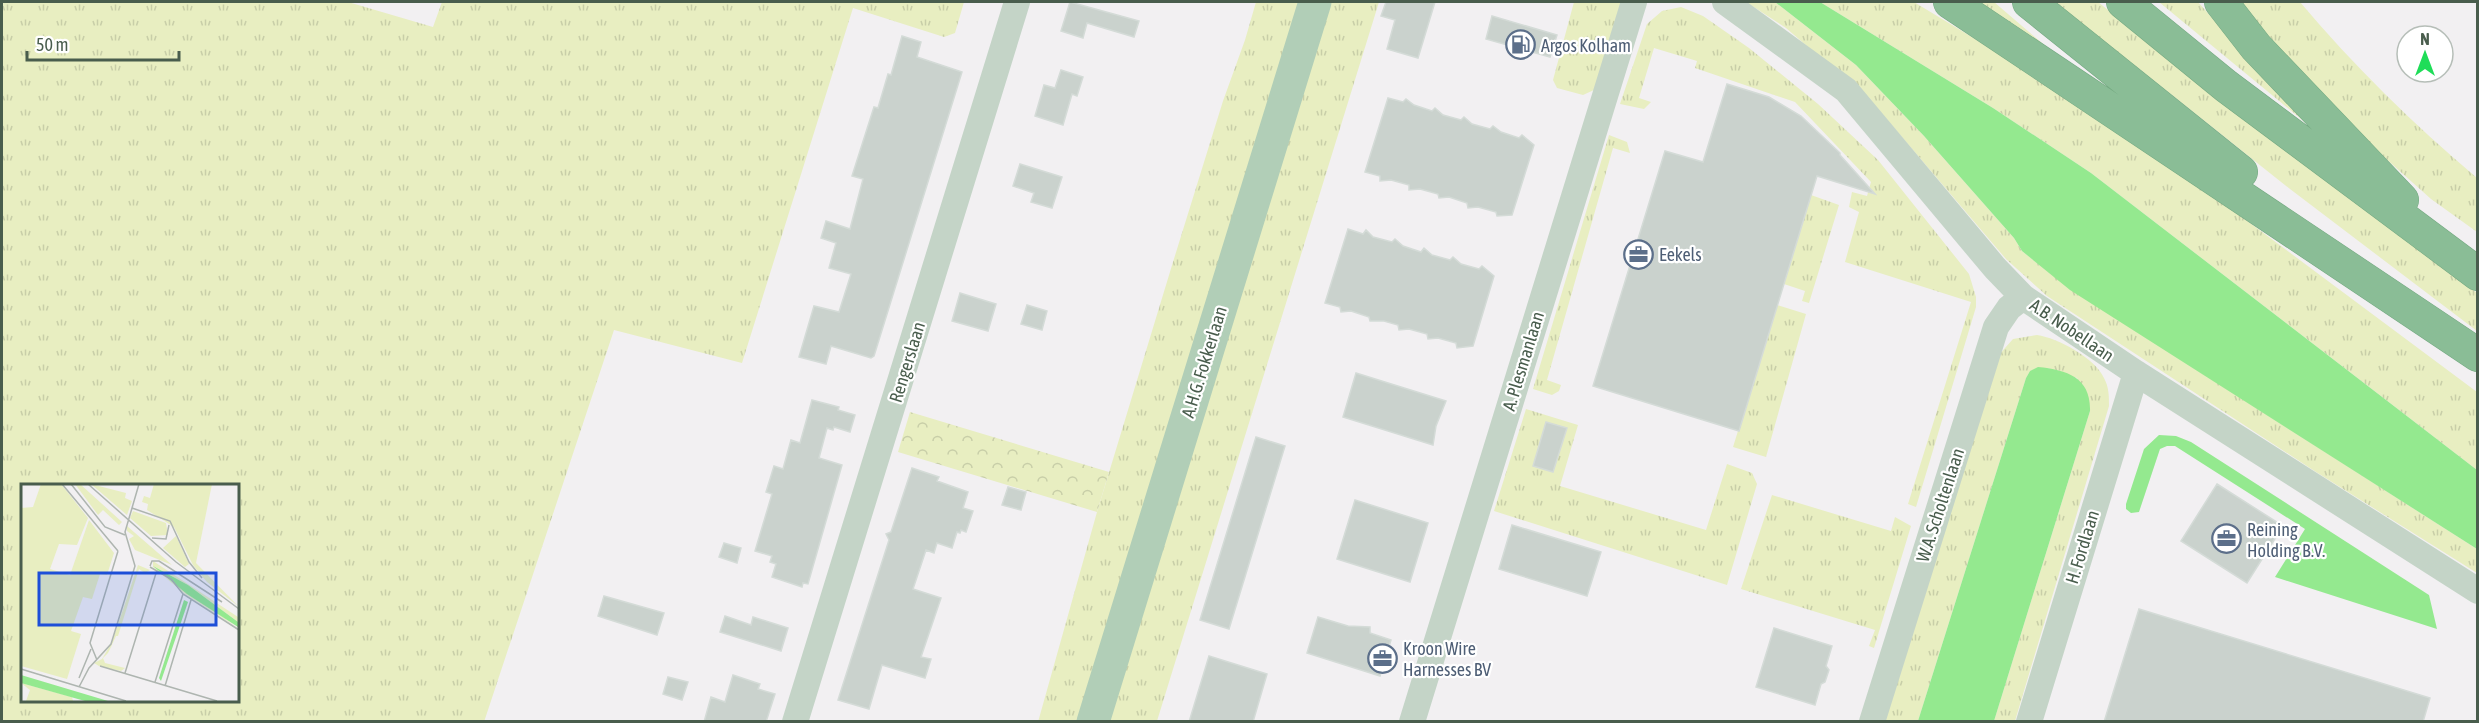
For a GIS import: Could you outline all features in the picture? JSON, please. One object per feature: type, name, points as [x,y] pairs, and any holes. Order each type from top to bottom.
[{"type":"highway","points":[[1950,2],[2414,310],[2478,355]]},
{"type":"highway","points":[[2029,2],[2414,310]]},
{"type":"highway","points":[[2123,2],[2226,86],[2478,274]]},
{"type":"highway","points":[[2222,2],[2256,47],[2369,163],[2451,255]]},
{"type":"main road","name":"A.H.G. Fokkerlaan","points":[[1093,722],[1315,2]]},
{"type":"street","name":"Rengerslaan","points":[[795,722],[1017,2]]},
{"type":"street","name":"A. Plesmanlaan","points":[[1412,722],[1634,2]]},
{"type":"street","name":"A.B. Nobellaan","points":[[1725,2],[1846,90],[2023,297],[2136,374],[2478,591]]},
{"type":"street","name":"W.A. Scholtenlaan","points":[[1872,722],[1996,327],[2009,308],[2023,297]]},
{"type":"street","name":"H. Fordlaan","points":[[2029,722],[2136,374]]},
{"type":"green space","points":[[2,2],[348,2],[433,27],[442,2],[964,2],[955,33],[944,37],[853,8],[742,363],[614,330],[484,722],[2,721]]},
{"type":"green space","points":[[1256,2],[1299,2],[1078,721],[1038,722],[1097,512],[1223,101]]},
{"type":"green space","points":[[1331,2],[1379,2],[1157,721],[1106,722]]},
{"type":"green space","points":[[1574,2],[1623,2],[1594,90],[1583,95],[1557,88],[1553,80]]},
{"type":"green space","points":[[1746,2],[1775,2],[1856,65],[1924,136],[2014,238],[2022,251],[2070,289],[2477,549],[2477,573],[2316,472],[2047,296],[2006,259],[1872,102],[1786,28]]},
{"type":"green space","points":[[1820,2],[1914,2],[2038,77],[2242,217],[2477,392],[2477,470],[2091,173],[1993,108]]},
{"type":"green space","points":[[1970,2],[1994,2],[2063,61]]},
{"type":"green space","points":[[2055,2],[2098,2],[2477,293],[2477,331],[2290,189]]},
{"type":"green space","points":[[2159,2],[2198,2],[2306,123]]},
{"type":"green space","points":[[2235,2],[2300,2],[2385,94],[2477,178],[2477,232],[2431,199],[2356,132]]},
{"type":"green space","points":[[1681,7],[1703,16],[1749,48],[1818,104],[1878,160],[1969,274],[1976,297],[1976,307],[1916,507],[1908,504],[1971,302],[1845,262],[1859,212],[1849,207],[1852,192],[1867,196],[1871,182],[1795,102],[1695,68],[1697,61],[1654,48],[1639,98],[1651,102],[1644,109],[1620,104],[1647,24],[1662,11]]},
{"type":"green space","points":[[1609,135],[1627,142],[1630,153],[1613,148],[1547,380],[1561,385],[1559,391],[1552,395],[1533,389]]},
{"type":"green space","points":[[1811,195],[1839,205],[1809,303],[1802,301],[1805,291],[1784,284]]},
{"type":"green space","points":[[1777,305],[1806,314],[1766,457],[1733,447]]},
{"type":"green space","points":[[2037,335],[2055,340],[2075,350],[2093,363],[2106,381],[2109,406],[2015,721],[1994,721],[2090,411],[2077,378],[2048,368],[2030,371],[2026,378],[1918,721],[1884,722],[1997,357],[2013,339]]},
{"type":"green space","points":[[1526,409],[1578,425],[1560,486],[1706,530],[1727,464],[1752,473],[1757,484],[1727,585],[1494,511]]},
{"type":"green space","points":[[910,412],[1109,472],[1097,512],[898,452]]},
{"type":"green space","points":[[1772,495],[1891,531],[1895,517],[1911,526],[1874,648],[1869,646],[1875,630],[1741,589]]},
{"type":"shaded area","points":[[1775,2],[1820,2],[1993,108],[2091,173],[2477,470],[2477,549],[2070,290],[2022,251],[2014,238],[1924,136],[1856,65]]},
{"type":"shaded area","points":[[2038,367],[2059,370],[2082,383],[2087,391],[2090,411],[1994,721],[1918,721],[2026,378],[2030,371]]},
{"type":"shaded area","points":[[2159,435],[2176,436],[2191,442],[2429,595],[2437,629],[2275,577],[2305,529],[2175,446],[2160,449],[2139,512],[2131,513],[2126,509],[2126,504],[2144,449]]},
{"type":"building","points":[[1070,2],[1139,21],[1134,37],[1087,23],[1083,38],[1061,31]]},
{"type":"building","points":[[1386,2],[1435,2],[1418,58],[1387,49],[1395,20],[1381,16]]},
{"type":"building","points":[[1492,16],[1557,35],[1550,57],[1486,39]]},
{"type":"building","points":[[902,36],[921,42],[917,57],[962,72],[874,356],[871,358],[831,346],[826,364],[799,357],[814,306],[839,312],[851,274],[829,268],[836,243],[821,238],[826,221],[850,229],[863,179],[852,176],[874,107],[878,108],[888,74],[891,75]]},
{"type":"building","points":[[1061,70],[1083,77],[1077,96],[1072,94],[1063,125],[1035,116],[1044,85],[1055,88]]},
{"type":"building","points":[[1727,84],[1769,97],[1801,116],[1840,153],[1875,194],[1817,176],[1739,431],[1593,386],[1665,151],[1703,162]]},
{"type":"building","points":[[1388,98],[1403,102],[1406,99],[1414,105],[1432,111],[1435,108],[1443,115],[1461,120],[1464,117],[1472,124],[1490,129],[1493,126],[1501,132],[1519,138],[1522,135],[1534,145],[1512,215],[1497,216],[1496,212],[1478,207],[1468,208],[1467,203],[1449,197],[1439,198],[1438,194],[1420,189],[1409,190],[1409,185],[1391,180],[1380,181],[1380,176],[1365,172]]},
{"type":"building","points":[[1020,164],[1062,177],[1052,208],[1031,202],[1034,193],[1013,186]]},
{"type":"building","points":[[1348,229],[1363,234],[1366,230],[1373,237],[1392,242],[1395,239],[1403,246],[1421,252],[1424,248],[1432,255],[1450,260],[1453,257],[1461,264],[1479,269],[1482,266],[1494,276],[1473,346],[1457,348],[1456,343],[1438,338],[1428,339],[1427,334],[1409,329],[1399,330],[1398,325],[1384,321],[1370,321],[1369,317],[1351,311],[1341,312],[1340,307],[1325,303]]},
{"type":"building","points":[[960,293],[996,304],[988,331],[952,321]]},
{"type":"building","points":[[1027,305],[1047,311],[1042,330],[1021,324]]},
{"type":"building","points":[[1356,373],[1446,401],[1436,426],[1433,445],[1343,417]]},
{"type":"building","points":[[812,400],[839,407],[838,410],[855,415],[850,432],[834,427],[833,430],[827,428],[819,458],[842,465],[808,584],[803,583],[802,587],[772,577],[776,564],[770,562],[772,556],[755,551],[772,494],[766,492],[774,466],[783,469],[791,440],[800,443]]},
{"type":"building","points":[[1546,422],[1567,428],[1553,472],[1533,466]]},
{"type":"building","points":[[1256,437],[1285,446],[1229,629],[1200,620]]},
{"type":"building","points":[[912,468],[939,477],[937,481],[968,492],[963,508],[973,511],[966,532],[961,530],[960,533],[957,532],[952,548],[937,543],[934,553],[926,550],[913,589],[941,598],[921,657],[931,659],[925,678],[882,665],[869,709],[838,700],[889,540],[886,534],[891,532]]},
{"type":"building","points":[[2217,484],[2283,526],[2247,583],[2181,541]]},
{"type":"building","points":[[1008,487],[1026,492],[1021,510],[1002,505]]},
{"type":"building","points":[[1355,500],[1428,523],[1410,582],[1337,559]]},
{"type":"building","points":[[1512,525],[1601,552],[1587,596],[1499,569]]},
{"type":"building","points":[[724,543],[741,548],[737,563],[719,557]]},
{"type":"building","points":[[604,596],[664,613],[657,635],[598,616]]},
{"type":"building","points":[[2139,609],[2430,698],[2423,722],[2104,722]]},
{"type":"building","points":[[725,616],[751,625],[753,617],[788,628],[781,651],[720,632]]},
{"type":"building","points":[[1318,617],[1348,626],[1370,627],[1370,633],[1391,640],[1380,676],[1307,653]]},
{"type":"building","points":[[1774,628],[1832,646],[1826,666],[1829,670],[1825,682],[1821,684],[1815,705],[1756,687]]},
{"type":"building","points":[[1209,656],[1267,674],[1253,722],[1189,722]]},
{"type":"building","points":[[733,675],[760,684],[758,689],[775,694],[766,722],[704,722],[711,697],[725,702]]},
{"type":"building","points":[[668,677],[688,682],[682,700],[663,694]]},
{"type":"place","name":"Argos Kolham","points":[[1520,45]]},
{"type":"place","name":"Eekels","points":[[1638,254]]},
{"type":"place","name":"Reining Holding B.V.","points":[[2226,539]]},
{"type":"place","name":"Kroon Wire Harnesses BV","points":[[1382,658]]}]
